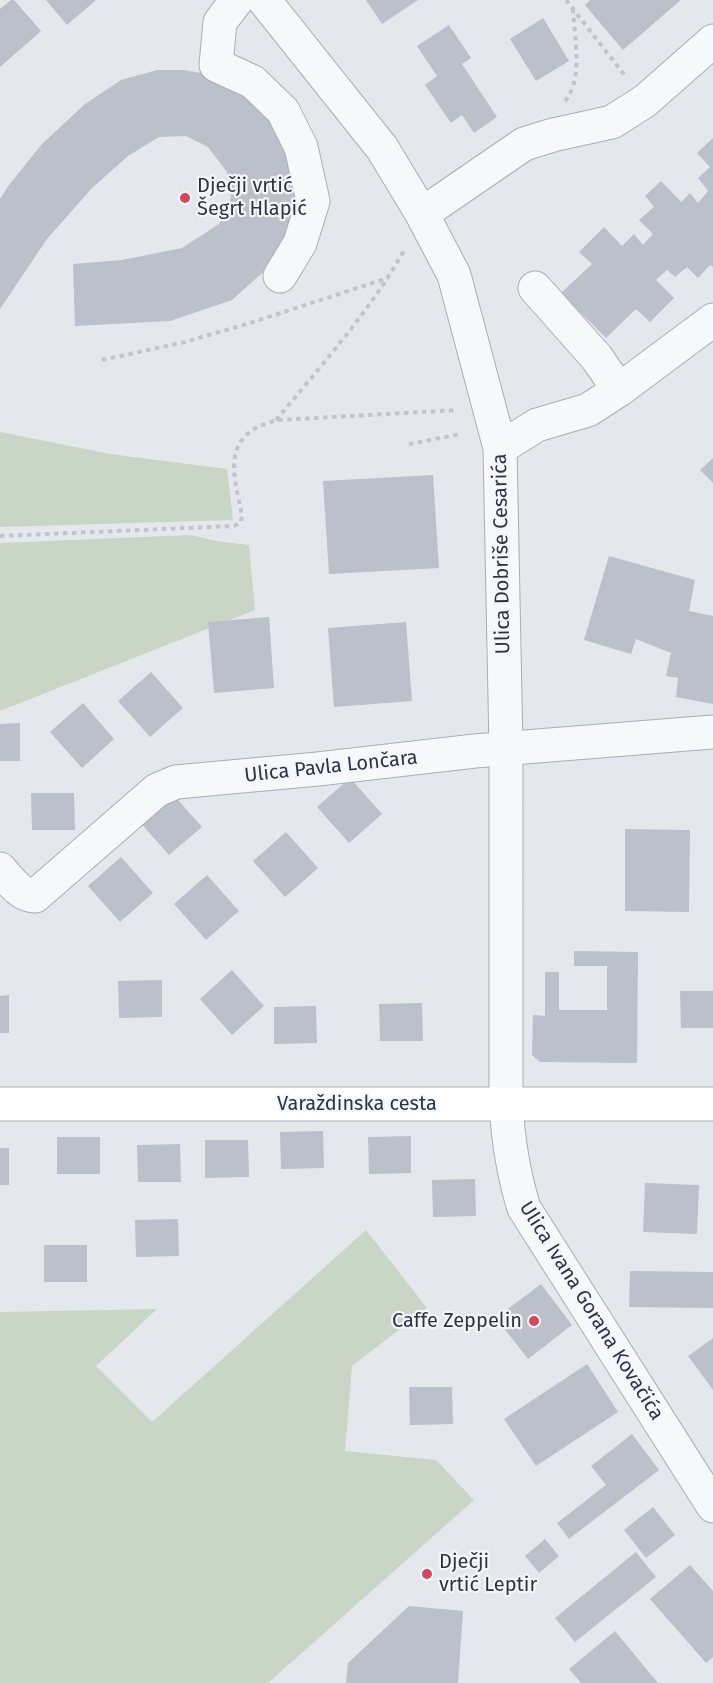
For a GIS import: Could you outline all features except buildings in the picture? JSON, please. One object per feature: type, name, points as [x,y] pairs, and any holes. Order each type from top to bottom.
[{"type":"main road","name":"Varaždinska cesta","points":[[0,1104],[713,1104]]},
{"type":"street","points":[[237,0],[220,22],[216,65],[253,82],[283,111],[300,147],[313,201],[300,243],[280,276]]},
{"type":"street","name":"Ulica Dobriše Cesarića","points":[[264,0],[382,148],[422,214],[454,275],[500,448],[507,748],[506,1103]]},
{"type":"street","points":[[422,214],[524,144],[612,122],[645,101],[713,41]]},
{"type":"street","points":[[535,288],[597,358],[619,390]]},
{"type":"street","points":[[500,448],[537,425],[588,410],[619,390],[713,320]]},
{"type":"street","name":"Ulica Pavla Lončara","points":[[0,869],[22,893],[35,896],[157,790],[176,782],[507,748],[713,732]]},
{"type":"street","name":"Ulica Ivana Gorana Kovačića","points":[[506,1103],[508,1145],[514,1178],[524,1208],[713,1506]]},
{"type":"path","points":[[566,0],[645,101]]},
{"type":"path","points":[[276,420],[330,356],[388,278],[405,249]]},
{"type":"path","points":[[102,360],[217,333],[388,278]]},
{"type":"path","points":[[0,536],[234,526],[243,516],[233,461],[236,450],[254,429],[276,420],[457,410]]},
{"type":"path","points":[[409,444],[461,434]]},
{"type":"green space","points":[[0,432],[110,454],[227,469],[233,520],[0,527]]},
{"type":"green space","points":[[191,535],[249,545],[255,610],[0,711],[0,543]]},
{"type":"green space","points":[[366,1230],[427,1308],[352,1366],[345,1451],[436,1460],[474,1500],[268,1683],[0,1683],[0,1312],[157,1309],[96,1366],[152,1422]]},
{"type":"place","name":"Dječji vrtić Šegrt Hlapić","points":[[185,198]]},
{"type":"place","name":"Caffe Zeppelin","points":[[534,1321]]},
{"type":"place","name":"Dječji vrtić Leptir","points":[[427,1574]]}]
